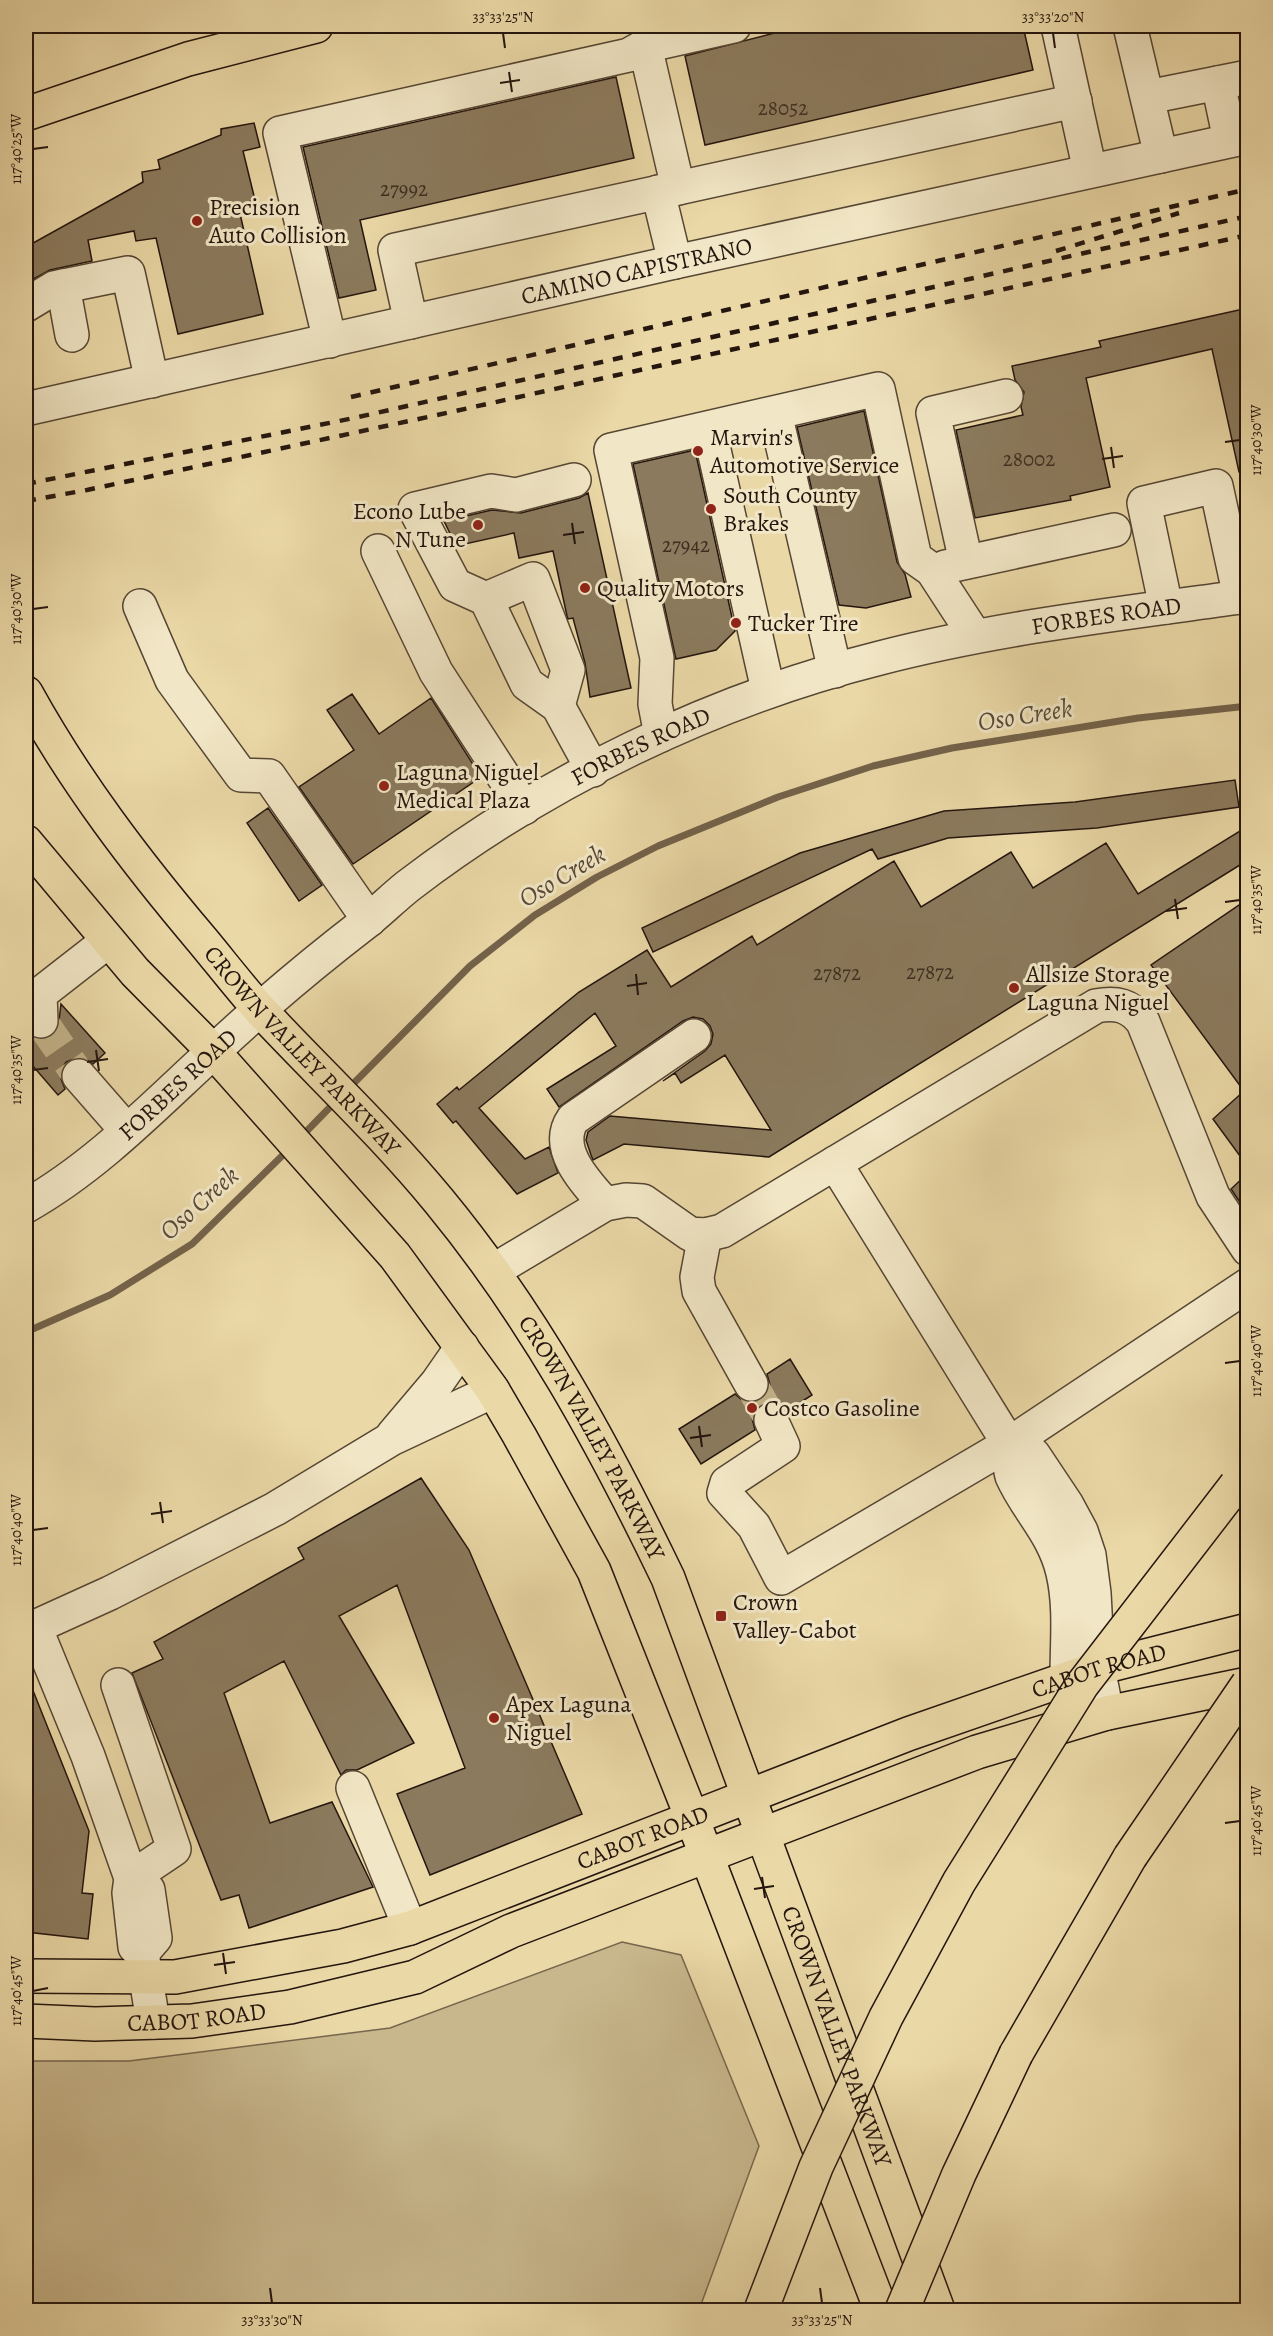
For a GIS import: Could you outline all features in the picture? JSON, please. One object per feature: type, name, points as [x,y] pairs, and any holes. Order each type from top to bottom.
[{"type":"main road","points":[[26,114],[188,59],[316,26]]},
{"type":"main road","name":"CROWN VALLEY PARKWAY","points":[[26,693],[51,739],[114,832],[260,1009],[379,1130],[441,1202],[535,1331],[633,1505],[668,1578],[761,1836],[853,2075],[938,2310]]},
{"type":"main road","points":[[26,843],[108,941],[324,1173],[395,1256],[493,1391],[594,1571],[692,1818],[881,2310]]},
{"type":"main road","points":[[761,2310],[816,2167],[886,2017],[959,1882],[1082,1685],[1242,1479]]},
{"type":"main road","name":"CABOT ROAD","points":[[26,1976],[144,1965],[175,1977],[240,1967],[343,1946],[410,1928],[908,1734],[1098,1668],[1248,1630]]},
{"type":"main road","points":[[902,2310],[959,2174],[1016,2054],[1130,1857],[1248,1684]]},
{"type":"main road","name":"CABOT ROAD","points":[[26,2021],[95,2024],[192,2021],[290,2007],[416,1977],[511,1930],[977,1752],[1107,1713],[1248,1684]]},
{"type":"street","points":[[330,341],[280,134],[629,55],[645,46],[734,26]]},
{"type":"street","points":[[1059,26],[1090,171]]},
{"type":"street","points":[[1130,26],[1161,156]]},
{"type":"street","points":[[645,46],[668,190],[675,262]]},
{"type":"street","points":[[1148,97],[1233,80],[1239,138]]},
{"type":"street","points":[[411,322],[395,250],[1075,101]]},
{"type":"street","name":"CAMINO CAPISTRANO","points":[[26,406],[152,381],[675,262],[1239,138]]},
{"type":"street","points":[[26,305],[54,288],[128,273],[152,381]]},
{"type":"street","points":[[63,286],[72,335]]},
{"type":"street","points":[[661,735],[655,704],[657,658],[611,450],[878,389],[915,558],[932,570],[975,636]]},
{"type":"street","points":[[966,562],[933,412],[1006,396]]},
{"type":"street","points":[[775,413],[835,671]]},
{"type":"street","points":[[709,428],[768,690]]},
{"type":"street","points":[[574,480],[516,495],[491,491],[415,509],[455,585],[486,599],[527,684],[558,706],[593,770]]},
{"type":"street","points":[[1166,607],[1144,503],[1216,486],[1244,596]]},
{"type":"street","points":[[932,570],[1114,530]]},
{"type":"street","points":[[378,550],[436,672],[524,808]]},
{"type":"street","points":[[486,599],[533,579],[568,670],[558,706]]},
{"type":"street","name":"FORBES ROAD","points":[[26,1206],[94,1159],[297,975],[369,920],[407,887],[490,827],[661,735],[768,690],[975,636],[1244,596]]},
{"type":"street","points":[[140,606],[171,680],[241,775],[269,776],[369,920]]},
{"type":"street","points":[[41,1021],[40,994],[108,941]]},
{"type":"street","points":[[493,1271],[605,1204],[626,1200],[643,1201],[690,1234],[705,1235],[722,1231],[1095,1006],[1109,1004],[1123,1005],[1134,1011],[1143,1022],[1213,1196],[1248,1249]]},
{"type":"street","points":[[605,1204],[576,1165],[565,1144],[566,1129],[573,1119],[694,1036]]},
{"type":"street","points":[[79,1076],[127,1131]]},
{"type":"street","points":[[835,1163],[1008,1444],[1012,1475],[1045,1527],[1064,1574],[1067,1603],[1065,1679],[1070,1724]]},
{"type":"street","points":[[705,1235],[697,1277],[699,1291],[751,1384]]},
{"type":"street","points":[[771,1420],[783,1446],[727,1483],[724,1488],[727,1498],[754,1526],[781,1578],[1008,1444],[1248,1285]]},
{"type":"street","points":[[391,1439],[437,1383],[462,1347]]},
{"type":"street","points":[[153,2022],[144,1965],[135,1947],[129,1893],[131,1878],[88,1756],[30,1627],[110,1593],[275,1509],[391,1439],[493,1391]]},
{"type":"street","points":[[1008,1444],[1033,1454],[1067,1505],[1081,1531],[1089,1555],[1094,1593],[1098,1668],[1107,1713]]},
{"type":"street","points":[[118,1685],[174,1849],[131,1878]]},
{"type":"street","points":[[352,1788],[410,1928]]},
{"type":"shaded area","points":[[622,1942],[681,1955],[759,2146],[699,2310],[26,2310],[26,2061],[129,2061],[390,2028]]},
{"type":"building","points":[[802,26],[1023,26],[1033,70],[705,145],[685,56]]},
{"type":"building","points":[[616,77],[634,158],[360,220],[376,290],[339,298],[303,147]]},
{"type":"building","name":"Precision Auto Collision","points":[[254,123],[260,147],[243,151],[255,200],[238,205],[263,314],[178,334],[156,238],[136,241],[134,231],[88,240],[92,261],[50,270],[26,283],[26,247],[143,182],[142,172],[160,169],[158,160],[221,135],[221,129]]},
{"type":"building","points":[[1248,308],[1248,471],[1239,472],[1212,349],[1086,378],[1110,487],[1070,496],[1071,500],[975,518],[956,430],[1023,415],[1021,407],[1024,392],[1015,380],[1012,366],[1101,347],[1099,341]]},
{"type":"building","points":[[864,411],[897,562],[905,574],[911,597],[866,608],[839,605],[797,427]]},
{"type":"building","points":[[695,450],[735,631],[716,650],[676,659],[633,464]]},
{"type":"building","name":"Quality Motors","points":[[588,493],[631,688],[590,697],[585,663],[573,618],[568,619],[567,616],[553,551],[519,558],[514,533],[456,546],[444,521],[492,510],[521,513],[579,498]]},
{"type":"building","name":"Laguna Niguel Medical Plaza","points":[[352,694],[379,734],[431,698],[481,777],[353,864],[299,787],[354,750],[327,710]]},
{"type":"building","points":[[1235,780],[1239,807],[1097,828],[948,838],[878,859],[872,849],[653,952],[642,928],[800,853],[944,811],[1075,802]]},
{"type":"building","points":[[268,808],[322,885],[299,901],[247,823]]},
{"type":"building","points":[[1248,826],[1248,860],[769,1157],[624,1144],[593,1160],[586,1140],[588,1132],[610,1116],[771,1130],[725,1055],[681,1083],[675,1073],[663,1081],[705,1051],[711,1044],[713,1034],[710,1026],[703,1019],[693,1017],[683,1021],[559,1107],[547,1089],[616,1046],[595,1013],[479,1108],[525,1159],[549,1147],[558,1173],[517,1194],[456,1121],[453,1123],[437,1104],[457,1087],[459,1090],[579,992],[647,950],[671,987],[752,936],[757,945],[894,861],[921,907],[1011,852],[1033,888],[1106,843],[1138,894]]},
{"type":"building","points":[[1248,899],[1248,1167],[1213,1119],[1244,1091],[1151,965]]},
{"type":"building","points":[[61,1004],[105,1053],[93,1064],[86,1059],[76,1058],[66,1062],[61,1071],[65,1089],[58,1095],[26,1058],[26,1035],[28,1033],[41,1040],[51,1036],[58,1029]]},
{"type":"building","points":[[1248,1173],[1248,1214],[1231,1189]]},
{"type":"building","name":"Costco Gasoline","points":[[790,1359],[812,1395],[787,1411],[773,1401],[763,1403],[756,1409],[752,1418],[755,1430],[701,1464],[679,1429],[735,1394],[750,1403],[761,1400],[770,1385],[767,1374]]},
{"type":"building","name":"Apex Laguna Niguel","points":[[421,1478],[469,1550],[582,1814],[430,1875],[397,1794],[465,1768],[397,1585],[339,1616],[414,1743],[357,1770],[346,1770],[341,1775],[284,1661],[224,1693],[270,1823],[332,1802],[373,1887],[249,1928],[239,1895],[221,1900],[132,1673],[163,1659],[154,1642],[304,1559],[298,1548]]},
{"type":"building","points":[[26,1673],[89,1831],[82,1893],[93,1894],[88,1939],[26,1932]]},
{"type":"waterway","name":"Oso Creek","points":[[347,1090],[470,966],[535,915],[597,877],[658,846],[778,797],[873,766],[952,748],[1138,718],[1248,706]]},
{"type":"waterway","name":"Oso Creek","points":[[301,1137],[335,1102]]},
{"type":"waterway","name":"Oso Creek","points":[[26,1332],[110,1295],[192,1244],[289,1149]]},
{"type":"tunnel","points":[[41,1021],[79,1076]]},
{"type":"tunnel","points":[[751,1384],[771,1420]]},
{"type":"railway","points":[[351,397],[1248,189]]},
{"type":"railway","points":[[1056,251],[1179,213]]},
{"type":"railway","points":[[26,484],[354,418],[1248,216]]},
{"type":"railway","points":[[26,501],[451,412],[1248,235]]},
{"type":"place","name":"Precision Auto Collision","points":[[197,221]]},
{"type":"place","name":"Marvin's Automotive Service","points":[[698,451]]},
{"type":"place","name":"South County Brakes","points":[[711,509]]},
{"type":"place","name":"Econo Lube N Tune","points":[[478,525]]},
{"type":"place","name":"Quality Motors","points":[[585,588]]},
{"type":"place","name":"Tucker Tire","points":[[736,623]]},
{"type":"place","name":"Laguna Niguel Medical Plaza","points":[[384,786]]},
{"type":"place","name":"Allsize Storage Laguna Niguel","points":[[1014,988]]},
{"type":"place","name":"Costco Gasoline","points":[[752,1408]]},
{"type":"place","name":"Crown Valley-Cabot","points":[[721,1616]]},
{"type":"place","name":"Apex Laguna Niguel","points":[[494,1718]]}]
